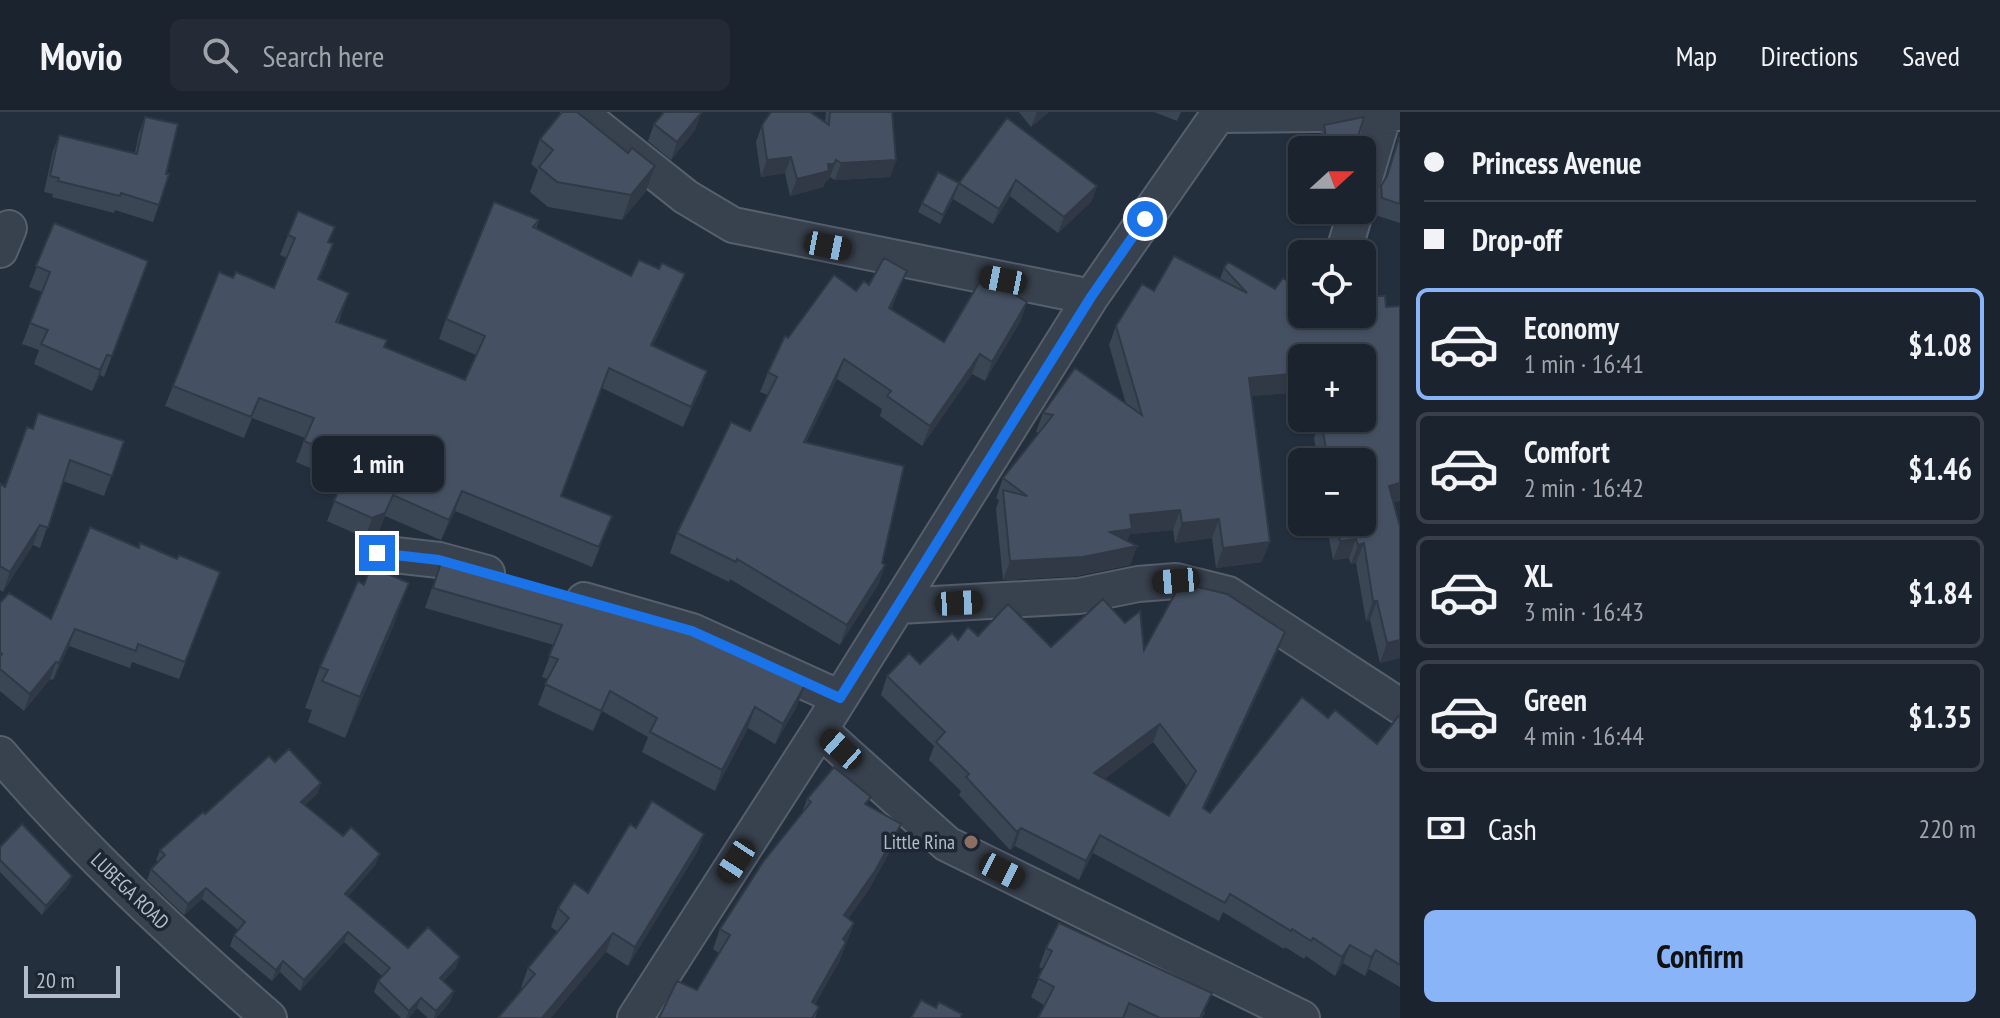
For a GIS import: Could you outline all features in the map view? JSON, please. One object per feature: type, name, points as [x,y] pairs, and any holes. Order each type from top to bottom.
[{"type":"street","points":[[579,112],[686,197],[733,225],[1091,297]]},
{"type":"street","points":[[635,1018],[899,606],[1091,297],[1219,114],[1392,114],[1376,153]]},
{"type":"street","points":[[377,553],[439,560],[692,631],[840,698]]},
{"type":"street","points":[[899,606],[1079,596],[1138,584],[1176,581],[1228,594],[1400,706]]},
{"type":"street","points":[[820,730],[947,844],[1244,1006],[1302,1018]]},
{"type":"street","name":"LUBEGA ROAD","points":[[0,754],[50,813],[124,887],[269,1018]]},
{"type":"building","points":[[562,112],[577,112],[628,153],[632,148],[655,166],[631,195],[557,182],[539,167],[553,150],[540,139]]},
{"type":"building","points":[[664,112],[701,113],[677,142],[654,124]]},
{"type":"building","points":[[771,112],[810,112],[829,125],[830,112],[892,112],[896,160],[841,163],[836,160],[834,164],[828,164],[829,171],[797,179],[791,157],[767,160],[762,125]]},
{"type":"building","points":[[145,117],[178,124],[166,174],[169,174],[159,205],[121,193],[120,196],[58,181],[59,178],[50,176],[59,135],[137,154]]},
{"type":"building","points":[[1364,117],[1358,136],[1326,136],[1324,125]]},
{"type":"building","points":[[1007,118],[1097,186],[1064,217],[1016,180],[999,209],[959,183]]},
{"type":"building","points":[[1399,138],[1400,204],[1382,198],[1381,186]]},
{"type":"building","points":[[938,172],[959,183],[943,215],[922,203]]},
{"type":"building","points":[[494,202],[539,220],[533,227],[631,276],[639,260],[659,269],[662,263],[685,274],[651,345],[707,371],[691,407],[609,368],[561,496],[612,516],[599,547],[462,491],[449,520],[393,495],[385,513],[372,518],[334,501],[351,462],[304,441],[314,418],[259,398],[251,417],[173,386],[219,272],[233,278],[236,272],[274,288],[295,238],[288,235],[298,211],[335,227],[328,242],[333,244],[318,279],[349,293],[336,322],[387,340],[384,347],[465,380],[485,336],[446,319]]},
{"type":"building","points":[[54,223],[148,261],[112,356],[107,355],[100,370],[41,344],[48,330],[30,323],[50,272],[36,266]]},
{"type":"building","points":[[1174,256],[1247,293],[1224,268],[1228,262],[1275,289],[1283,278],[1288,281],[1288,328],[1376,328],[1376,296],[1385,296],[1386,307],[1400,306],[1400,483],[1389,486],[1400,527],[1400,640],[1387,643],[1377,601],[1373,601],[1364,543],[1358,545],[1356,539],[1340,541],[1339,536],[1376,536],[1376,448],[1326,448],[1323,432],[1376,432],[1376,344],[1288,344],[1288,374],[1249,378],[1270,542],[1223,548],[1219,519],[1182,523],[1180,510],[1130,515],[1132,529],[1110,532],[1137,546],[1083,557],[1010,561],[1003,490],[1027,496],[1003,478],[1053,415],[1043,413],[1075,368],[1142,415],[1116,326],[1142,284],[1154,291]]},
{"type":"building","points":[[884,258],[907,271],[889,308],[944,342],[983,276],[1027,302],[992,362],[980,354],[930,426],[887,396],[891,391],[844,359],[804,442],[904,466],[882,563],[885,565],[847,625],[737,559],[736,562],[677,533],[731,422],[750,431],[777,377],[768,372],[785,336],[788,338],[834,275],[856,291],[864,281],[869,285]]},
{"type":"building","points":[[38,413],[124,441],[112,476],[70,460],[48,528],[40,525],[10,572],[0,566],[0,483],[5,487],[27,427],[33,429]]},
{"type":"building","points":[[90,527],[139,548],[140,543],[177,559],[179,555],[220,572],[185,662],[138,644],[136,651],[75,629],[59,663],[56,662],[30,694],[0,669],[0,603],[9,593],[51,619]]},
{"type":"building","points":[[442,559],[622,609],[640,619],[642,615],[664,621],[688,632],[710,637],[765,662],[805,685],[783,724],[755,707],[722,770],[650,732],[657,718],[610,691],[601,711],[545,684],[558,659],[549,656],[562,625],[433,588]]},
{"type":"building","points":[[371,567],[409,583],[360,697],[322,681],[328,670],[320,667],[358,581],[364,585]]},
{"type":"building","points":[[1181,583],[1227,594],[1285,632],[1203,808],[1210,813],[1302,697],[1328,718],[1335,710],[1377,744],[1400,714],[1400,965],[1376,950],[1371,957],[1350,945],[1342,957],[1230,894],[1225,903],[1100,835],[1086,861],[1021,828],[1017,832],[966,777],[969,774],[936,742],[945,732],[887,676],[909,653],[920,664],[952,633],[958,640],[968,627],[978,636],[1008,604],[1051,647],[1103,599],[1125,623],[1140,611],[1144,650]],"holes":[[[1160,724],[1196,771],[1169,816],[1094,773]]]},
{"type":"building","points":[[289,749],[321,783],[301,802],[343,836],[351,827],[380,854],[345,894],[408,948],[428,927],[460,957],[440,978],[454,991],[436,1011],[421,998],[409,1011],[378,981],[390,968],[348,932],[304,980],[283,961],[276,970],[234,935],[245,922],[206,888],[188,904],[151,869],[165,855],[160,850],[203,812],[205,814],[269,756],[275,762]]},
{"type":"building","points":[[834,767],[871,797],[865,804],[901,824],[875,871],[844,915],[854,923],[812,1002],[819,1007],[812,1018],[659,1018],[677,981],[697,990],[730,935],[720,929],[763,862],[811,802],[807,799]]},
{"type":"building","points":[[652,801],[704,834],[635,947],[613,933],[542,1018],[498,1018],[535,974],[528,968],[569,918],[558,908],[574,883],[588,893],[630,824],[636,828]]},
{"type":"building","points":[[22,824],[72,876],[46,906],[0,860],[0,847]]},
{"type":"building","points":[[1059,923],[1212,993],[1200,1018],[1160,1018],[1129,1003],[1123,1018],[1038,1018],[1054,987],[1038,978],[1052,951],[1046,948]]},
{"type":"building","points":[[921,1000],[936,1008],[939,1002],[962,1014],[960,1018],[911,1018]]},
{"type":"place","name":"Little Rina","points":[[971,842]]},
{"type":"route","points":[[377,553],[439,560],[692,631],[840,698],[1091,297],[1145,219]]}]
